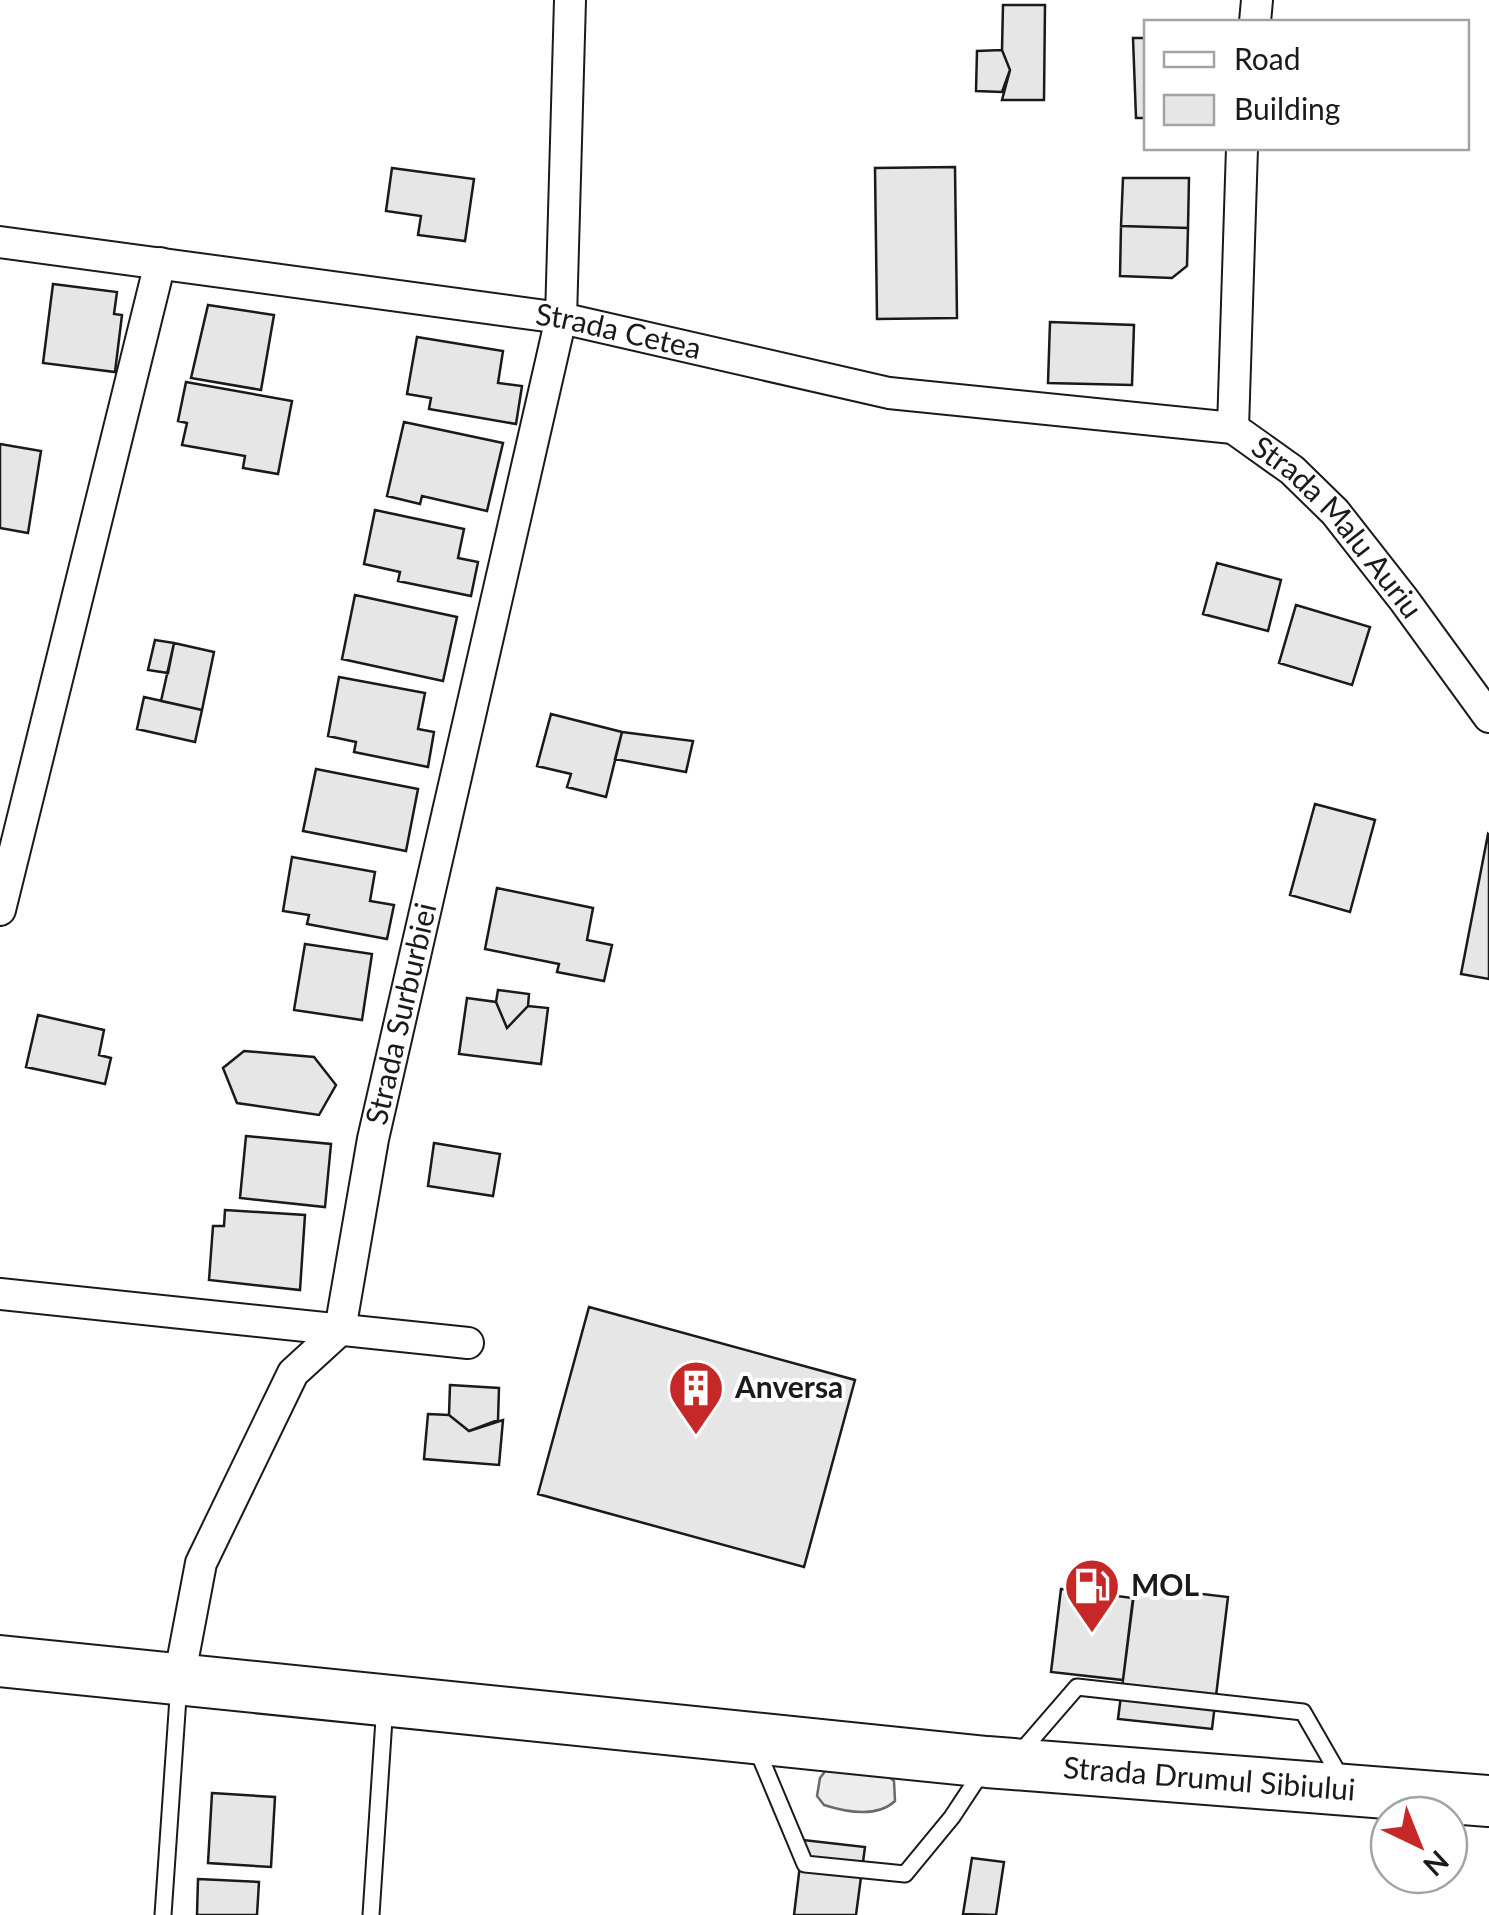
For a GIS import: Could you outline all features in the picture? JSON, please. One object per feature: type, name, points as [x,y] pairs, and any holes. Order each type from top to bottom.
[{"type":"main road","name":"Strada Drumul Sibiului","points":[[0,1662],[998,1763],[1486,1798]]},
{"type":"street","name":"Strada Surburbiei","points":[[340,1330],[373,1139],[562,318],[570,0]]},
{"type":"street","name":"Strada Malu Auriu","points":[[1242,150],[1234,428],[1292,470],[1334,512],[1489,717]]},
{"type":"street","name":"Strada Cetea","points":[[0,242],[562,318],[890,393],[1234,428]]},
{"type":"street","points":[[0,910],[160,263]]},
{"type":"street","points":[[0,1294],[468,1344]]},
{"type":"street","points":[[179,1680],[200,1563],[292,1374],[340,1330]]},
{"type":"lane","points":[[163,1915],[179,1680]]},
{"type":"lane","points":[[753,1738],[805,1864],[905,1874],[998,1763],[1077,1688],[1303,1712],[1348,1790]]},
{"type":"lane","points":[[371,1915],[386,1700]]},
{"type":"shaded area","points":[[829,1766],[883,1771],[894,1781],[895,1801],[870,1812],[824,1805],[817,1796],[820,1778]]},
{"type":"building","points":[[1003,5],[1045,5],[1044,100],[1002,100],[1010,70],[1002,50]]},
{"type":"building","points":[[1133,38],[1144,38],[1144,118],[1136,118]]},
{"type":"building","points":[[1002,50],[1010,70],[1002,92],[976,91],[977,51]]},
{"type":"building","points":[[955,167],[957,318],[877,319],[875,168]]},
{"type":"building","points":[[392,168],[474,179],[465,241],[418,235],[421,216],[386,211]]},
{"type":"building","points":[[1123,178],[1189,178],[1188,228],[1121,226]]},
{"type":"building","points":[[1121,226],[1188,228],[1187,266],[1172,278],[1120,276]]},
{"type":"building","points":[[53,284],[117,292],[114,314],[122,315],[115,372],[43,363]]},
{"type":"building","points":[[208,305],[274,315],[261,390],[191,378]]},
{"type":"building","points":[[1050,322],[1134,325],[1132,385],[1048,383]]},
{"type":"building","points":[[417,337],[503,351],[498,383],[522,386],[516,424],[429,409],[431,398],[407,394]]},
{"type":"building","points":[[186,382],[292,401],[278,474],[243,468],[245,456],[182,445],[187,423],[178,421]]},
{"type":"building","points":[[404,422],[503,443],[487,511],[422,496],[420,504],[387,496]]},
{"type":"building","points":[[0,444],[41,451],[28,533],[0,528]]},
{"type":"building","points":[[375,510],[464,529],[458,558],[478,562],[471,596],[398,581],[400,572],[364,564]]},
{"type":"building","points":[[1217,563],[1281,580],[1268,631],[1203,614]]},
{"type":"building","points":[[355,595],[457,617],[443,681],[342,659]]},
{"type":"building","points":[[1296,605],[1370,627],[1352,685],[1279,663]]},
{"type":"building","points":[[155,640],[174,643],[168,673],[148,670]]},
{"type":"building","points":[[174,643],[214,652],[202,710],[161,701]]},
{"type":"building","points":[[339,677],[425,693],[418,729],[434,732],[428,767],[354,752],[356,742],[328,736]]},
{"type":"building","points":[[144,697],[202,710],[195,742],[137,729]]},
{"type":"building","points":[[551,714],[622,732],[606,797],[567,787],[571,774],[537,766]]},
{"type":"building","points":[[622,732],[693,741],[686,772],[615,759]]},
{"type":"building","points":[[316,769],[418,789],[406,851],[303,831]]},
{"type":"building","points":[[1315,804],[1375,820],[1350,912],[1290,895]]},
{"type":"building","points":[[1489,835],[1489,979],[1461,974]]},
{"type":"building","points":[[292,857],[375,872],[370,901],[394,905],[387,939],[307,924],[309,915],[283,911]]},
{"type":"building","points":[[497,888],[593,908],[587,940],[612,945],[604,981],[557,972],[559,964],[485,949]]},
{"type":"building","points":[[305,944],[372,954],[362,1020],[294,1010]]},
{"type":"building","points":[[498,990],[529,994],[528,1006],[507,1028],[496,1002]]},
{"type":"building","points":[[467,998],[496,1002],[507,1028],[528,1006],[548,1008],[541,1064],[459,1054]]},
{"type":"building","points":[[38,1015],[104,1030],[99,1055],[111,1058],[105,1084],[26,1067]]},
{"type":"building","points":[[244,1051],[314,1057],[336,1085],[319,1115],[237,1103],[223,1068]]},
{"type":"building","points":[[246,1136],[331,1144],[325,1207],[240,1198]]},
{"type":"building","points":[[434,1143],[500,1154],[493,1196],[428,1186]]},
{"type":"building","points":[[225,1210],[305,1215],[300,1290],[209,1280],[213,1226],[224,1226]]},
{"type":"building","name":"Anversa","points":[[589,1307],[855,1380],[804,1567],[538,1494]]},
{"type":"building","points":[[450,1385],[499,1388],[498,1420],[469,1431],[449,1415]]},
{"type":"building","points":[[428,1414],[449,1415],[469,1431],[503,1420],[499,1465],[424,1459]]},
{"type":"building","points":[[1135,1586],[1228,1597],[1212,1729],[1118,1719]]},
{"type":"building","name":"MOL","points":[[1061,1589],[1133,1598],[1123,1680],[1051,1672]]},
{"type":"building","points":[[212,1793],[275,1797],[271,1867],[208,1863]]},
{"type":"building","points":[[803,1840],[865,1847],[856,1915],[794,1915]]},
{"type":"building","points":[[972,1858],[1004,1862],[996,1915],[963,1914]]},
{"type":"building","points":[[198,1879],[259,1882],[257,1915],[197,1915]]},
{"type":"place","name":"Anversa","points":[[696,1437]]},
{"type":"place","name":"MOL","points":[[1092,1635]]}]
